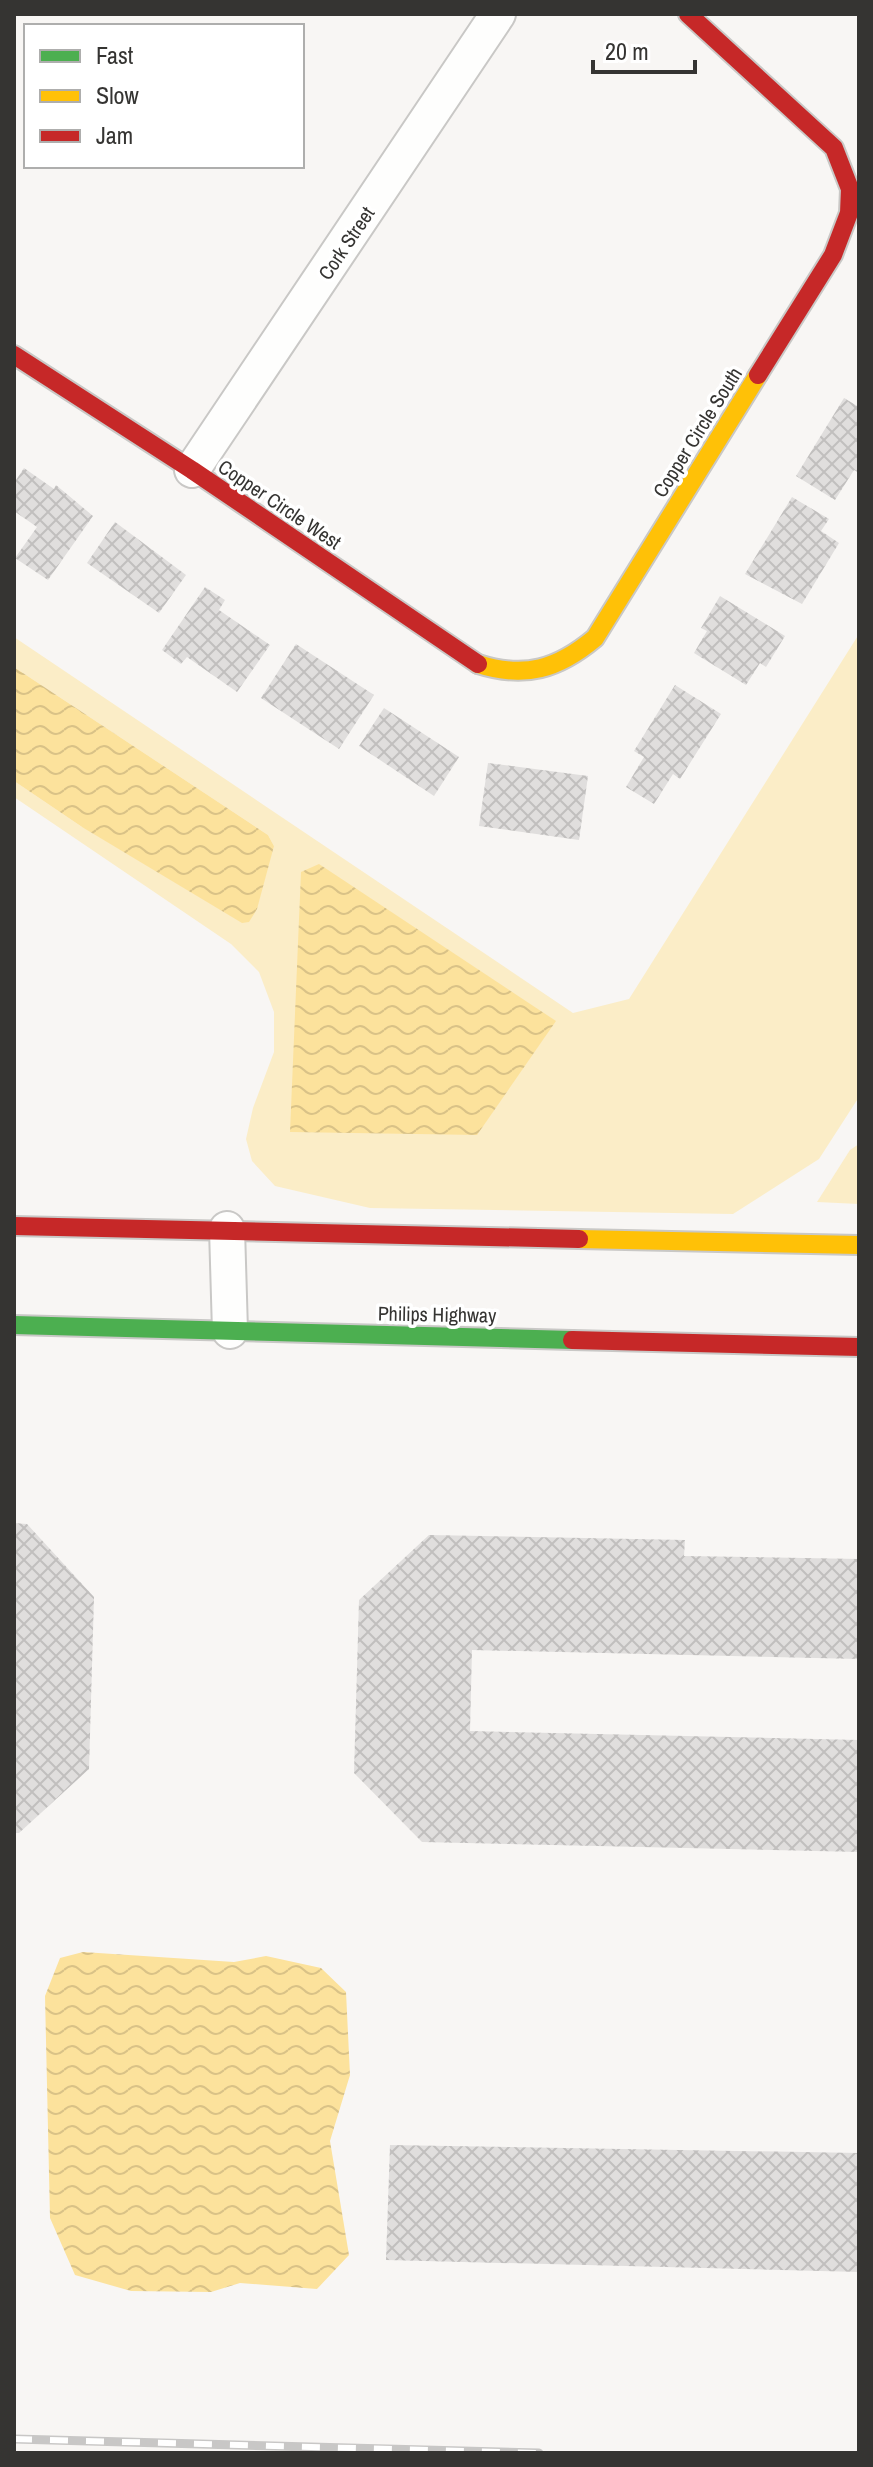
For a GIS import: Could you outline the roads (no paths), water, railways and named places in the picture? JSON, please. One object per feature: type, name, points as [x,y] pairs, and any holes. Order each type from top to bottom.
[{"type":"main road","name":"Copper Circle South","points":[[527,673],[548,670],[573,659],[595,638],[833,255],[852,201],[849,173],[834,148],[688,14]]},
{"type":"main road","name":"Copper Circle West","points":[[14,355],[192,470],[471,662],[497,671],[527,673]]},
{"type":"main road","points":[[14,1226],[859,1245]]},
{"type":"main road","name":"Philips Highway","points":[[14,1325],[859,1347]]},
{"type":"street","name":"Cork Street","points":[[192,470],[498,14]]},
{"type":"street","points":[[227,1229],[230,1331]]},
{"type":"water","points":[[14,667],[268,835],[274,846],[257,909],[249,922],[242,923],[82,827],[14,781]]},
{"type":"water","points":[[319,864],[556,1021],[477,1135],[290,1132],[301,872]]},
{"type":"water","points":[[83,1952],[234,1962],[266,1956],[321,1968],[346,1992],[350,2075],[330,2141],[349,2255],[317,2289],[240,2283],[211,2292],[131,2291],[75,2275],[50,2218],[45,1996],[60,1958]]},
{"type":"railway","points":[[14,2439],[539,2453]]}]
